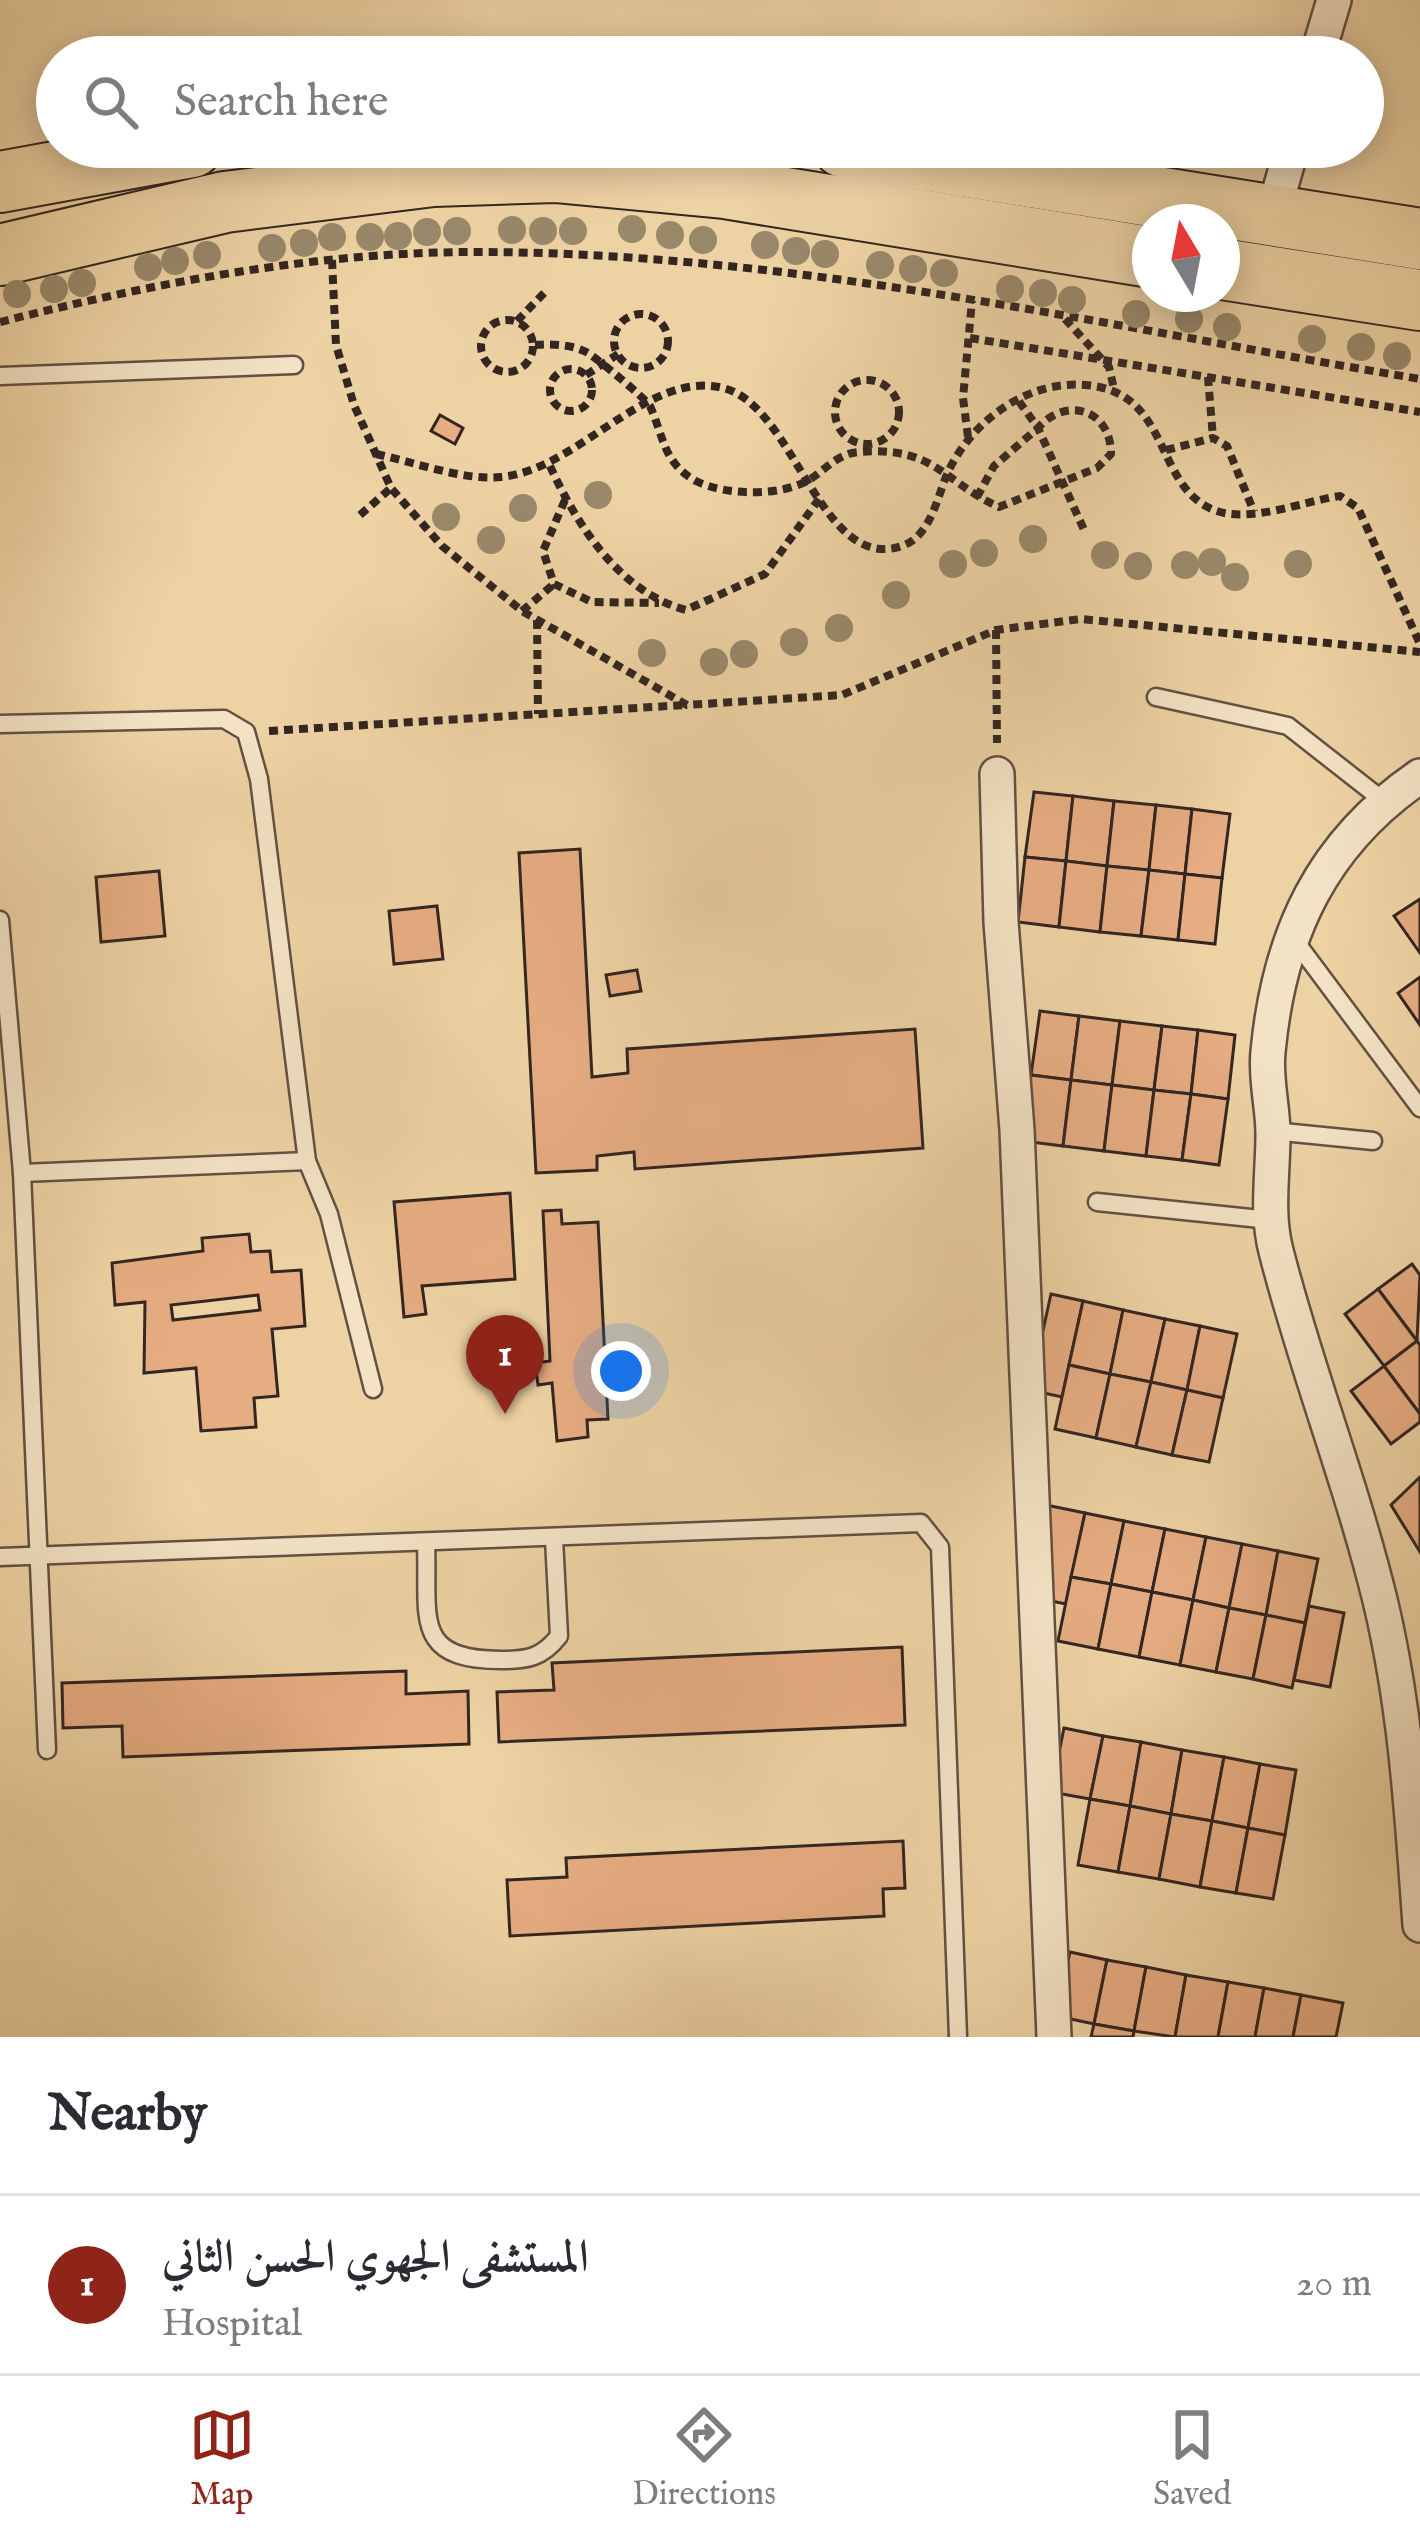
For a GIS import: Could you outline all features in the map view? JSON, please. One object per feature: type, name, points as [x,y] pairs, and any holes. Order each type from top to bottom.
[{"type":"highway","points":[[0,182],[77,168]]},
{"type":"highway","points":[[978,168],[1420,239]]},
{"type":"highway","points":[[0,255],[225,202],[433,176],[555,172],[724,188],[1132,254]]},
{"type":"highway","points":[[1240,272],[1420,300]]},
{"type":"street","points":[[1323,36],[1334,0]]},
{"type":"street","points":[[1273,214],[1286,168]]},
{"type":"street","points":[[997,774],[1001,922],[1018,1130],[1054,2037]]},
{"type":"street","points":[[1420,776],[1343,839],[1292,937],[1267,1055],[1273,1131],[1270,1220],[1319,1402],[1356,1508],[1405,1711],[1420,1924]]},
{"type":"lane","points":[[0,376],[294,365]]},
{"type":"lane","points":[[1156,698],[1288,726],[1384,802]]},
{"type":"lane","points":[[0,724],[224,719],[246,732],[259,779],[307,1161],[329,1214],[374,1389]]},
{"type":"lane","points":[[0,920],[6,1054],[22,1173],[47,1750]]},
{"type":"lane","points":[[1292,937],[1420,1108]]},
{"type":"lane","points":[[1273,1131],[1373,1142]]},
{"type":"lane","points":[[22,1173],[307,1161]]},
{"type":"lane","points":[[1096,1202],[1270,1220]]},
{"type":"lane","points":[[0,1557],[921,1523],[934,1533],[940,1547],[958,2037]]},
{"type":"lane","points":[[426,1544],[436,1642],[460,1660],[531,1660],[559,1636],[554,1539]]},
{"type":"path","points":[[0,322],[198,278],[332,260],[472,252],[672,259],[972,301],[1420,379]]},
{"type":"path","points":[[332,260],[336,345],[391,488],[442,546],[522,611],[687,705]]},
{"type":"path","points":[[517,321],[530,330],[535,345],[520,370],[505,373],[490,367],[481,340],[489,326],[517,321],[545,292]]},
{"type":"path","points":[[968,437],[963,398],[972,301]]},
{"type":"path","points":[[642,314],[662,324],[668,345],[656,363],[635,367],[618,354],[616,332],[632,316],[642,314]]},
{"type":"path","points":[[1064,318],[1103,360],[1114,389]]},
{"type":"path","points":[[970,338],[1420,412]]},
{"type":"path","points":[[535,345],[557,343],[588,353],[648,401],[664,451],[699,482],[730,491],[807,482],[836,459],[872,448],[886,438],[899,410],[884,384],[854,382],[841,392],[836,422],[844,435],[872,448],[925,460],[949,471],[976,496],[999,507],[1097,468],[1111,454],[1111,433],[1104,420],[1084,412],[1046,419],[994,466],[976,496]]},
{"type":"path","points":[[586,374],[618,354]]},
{"type":"path","points":[[577,369],[586,374],[592,393],[580,410],[570,411],[553,401],[550,392],[557,373],[577,369]]},
{"type":"path","points":[[1208,377],[1213,438]]},
{"type":"path","points":[[246,732],[842,695],[996,631],[1081,620],[1420,648],[1358,508],[1340,496],[1254,512],[1214,510],[1192,494],[1137,403],[1114,389],[1053,385],[1018,400],[968,437],[925,529],[905,546],[882,549],[857,541],[819,499],[774,425],[751,401],[722,387],[688,388],[648,401],[550,466],[498,478],[376,454]]},
{"type":"path","points":[[1018,400],[1038,428],[1059,484],[1085,532]]},
{"type":"path","points":[[1166,450],[1213,438],[1227,446],[1254,512]]},
{"type":"path","points":[[550,466],[565,499],[596,545],[659,603]]},
{"type":"path","points":[[361,514],[391,488]]},
{"type":"path","points":[[565,499],[544,551],[554,584],[592,602],[659,603],[686,610],[765,574],[819,499]]},
{"type":"path","points":[[522,611],[554,584]]},
{"type":"path","points":[[537,620],[538,714]]},
{"type":"path","points":[[996,631],[997,774]]},
{"type":"building","points":[[440,415],[463,428],[455,444],[431,431]]},
{"type":"building","points":[[1034,792],[1073,796],[1066,861],[1025,857]]},
{"type":"building","points":[[1073,796],[1114,801],[1107,866],[1066,861]]},
{"type":"building","points":[[1114,801],[1156,805],[1149,870],[1107,866]]},
{"type":"building","points":[[1156,805],[1192,809],[1185,874],[1149,870]]},
{"type":"building","points":[[1192,809],[1230,814],[1222,878],[1185,874]]},
{"type":"building","points":[[580,849],[592,1077],[628,1073],[627,1049],[915,1029],[923,1148],[635,1169],[634,1152],[597,1156],[597,1170],[536,1173],[519,853]]},
{"type":"building","points":[[1025,857],[1066,861],[1059,927],[1018,922]]},
{"type":"building","points":[[1066,861],[1107,866],[1100,932],[1059,927]]},
{"type":"building","points":[[1107,866],[1149,870],[1141,936],[1100,932]]},
{"type":"building","points":[[1149,870],[1185,874],[1178,940],[1141,936]]},
{"type":"building","points":[[159,871],[165,936],[101,942],[96,877]]},
{"type":"building","points":[[1185,874],[1222,878],[1215,944],[1178,940]]},
{"type":"building","points":[[1420,899],[1420,953],[1394,916]]},
{"type":"building","points":[[437,906],[443,959],[394,964],[389,911]]},
{"type":"building","points":[[637,970],[641,991],[610,996],[606,975]]},
{"type":"building","points":[[1420,977],[1420,1025],[1398,993]]},
{"type":"building","points":[[1040,1011],[1079,1016],[1071,1080],[1031,1075]]},
{"type":"building","points":[[1079,1016],[1120,1021],[1112,1085],[1071,1080]]},
{"type":"building","points":[[1120,1021],[1162,1026],[1154,1090],[1112,1085]]},
{"type":"building","points":[[1162,1026],[1198,1030],[1191,1094],[1154,1090]]},
{"type":"building","points":[[1198,1030],[1235,1035],[1228,1099],[1191,1094]]},
{"type":"building","points":[[1031,1075],[1071,1080],[1063,1146],[1023,1141]]},
{"type":"building","points":[[1071,1080],[1112,1085],[1104,1151],[1063,1146]]},
{"type":"building","points":[[1112,1085],[1154,1090],[1146,1156],[1104,1151]]},
{"type":"building","points":[[1154,1090],[1191,1094],[1182,1160],[1146,1156]]},
{"type":"building","points":[[1191,1094],[1228,1099],[1219,1165],[1182,1160]]},
{"type":"building","points":[[510,1193],[515,1279],[422,1286],[426,1314],[404,1317],[394,1202]]},
{"type":"building","points":[[561,1210],[562,1224],[598,1222],[608,1419],[587,1420],[588,1437],[557,1441],[552,1383],[538,1385],[535,1363],[550,1361],[543,1211]]},
{"type":"building","points":[[249,1234],[251,1252],[270,1251],[272,1272],[301,1270],[305,1326],[272,1329],[278,1396],[254,1398],[256,1427],[201,1431],[196,1368],[144,1373],[145,1302],[115,1305],[112,1263],[203,1251],[202,1238]],"holes":[[[258,1295],[260,1310],[173,1320],[171,1305]]]},
{"type":"building","points":[[1412,1264],[1420,1275],[1417,1341],[1378,1289]]},
{"type":"building","points":[[1378,1289],[1417,1341],[1384,1366],[1345,1314]]},
{"type":"building","points":[[1051,1294],[1083,1301],[1062,1397],[1030,1390]]},
{"type":"building","points":[[1083,1301],[1123,1310],[1110,1374],[1069,1365]]},
{"type":"building","points":[[1123,1310],[1165,1319],[1151,1382],[1110,1374]]},
{"type":"building","points":[[1165,1319],[1200,1326],[1187,1390],[1151,1382]]},
{"type":"building","points":[[1200,1326],[1237,1334],[1223,1398],[1187,1390]]},
{"type":"building","points":[[1417,1341],[1420,1345],[1420,1414],[1384,1366]]},
{"type":"building","points":[[1069,1365],[1110,1374],[1096,1438],[1055,1429]]},
{"type":"building","points":[[1384,1366],[1420,1414],[1420,1422],[1391,1444],[1351,1391]]},
{"type":"building","points":[[1110,1374],[1151,1382],[1136,1447],[1096,1438]]},
{"type":"building","points":[[1151,1382],[1187,1390],[1172,1455],[1136,1447]]},
{"type":"building","points":[[1187,1390],[1223,1398],[1209,1462],[1172,1455]]},
{"type":"building","points":[[1420,1477],[1420,1552],[1391,1505]]},
{"type":"building","points":[[1046,1505],[1085,1513],[1066,1604],[1041,1599]]},
{"type":"building","points":[[1085,1513],[1124,1521],[1111,1584],[1071,1577]]},
{"type":"building","points":[[1124,1521],[1165,1529],[1152,1592],[1111,1584]]},
{"type":"building","points":[[1165,1529],[1206,1537],[1193,1600],[1152,1592]]},
{"type":"building","points":[[1206,1537],[1242,1544],[1229,1608],[1193,1600]]},
{"type":"building","points":[[1242,1544],[1278,1551],[1266,1615],[1229,1608]]},
{"type":"building","points":[[1278,1551],[1318,1559],[1305,1623],[1266,1615]]},
{"type":"building","points":[[1071,1577],[1111,1584],[1098,1649],[1058,1641]]},
{"type":"building","points":[[1111,1584],[1152,1592],[1139,1657],[1098,1649]]},
{"type":"building","points":[[1152,1592],[1193,1600],[1180,1665],[1139,1657]]},
{"type":"building","points":[[1193,1600],[1229,1608],[1216,1672],[1180,1665]]},
{"type":"building","points":[[1309,1606],[1344,1613],[1330,1687],[1294,1680]]},
{"type":"building","points":[[1229,1608],[1266,1615],[1253,1679],[1216,1672]]},
{"type":"building","points":[[1266,1615],[1305,1623],[1292,1688],[1253,1679]]},
{"type":"building","points":[[902,1647],[905,1725],[499,1742],[497,1692],[554,1690],[552,1663]]},
{"type":"building","points":[[406,1671],[406,1694],[468,1691],[469,1744],[123,1757],[122,1726],[63,1728],[62,1683]]},
{"type":"building","points":[[1064,1728],[1103,1736],[1090,1799],[1051,1792]]},
{"type":"building","points":[[1103,1736],[1141,1742],[1130,1806],[1090,1799]]},
{"type":"building","points":[[1141,1742],[1182,1750],[1171,1814],[1130,1806]]},
{"type":"building","points":[[1182,1750],[1224,1757],[1212,1821],[1171,1814]]},
{"type":"building","points":[[1224,1757],[1260,1764],[1248,1828],[1212,1821]]},
{"type":"building","points":[[1260,1764],[1296,1770],[1285,1835],[1248,1828]]},
{"type":"building","points":[[1090,1799],[1130,1806],[1118,1872],[1078,1865]]},
{"type":"building","points":[[1130,1806],[1171,1814],[1159,1879],[1118,1872]]},
{"type":"building","points":[[1171,1814],[1212,1821],[1200,1887],[1159,1879]]},
{"type":"building","points":[[1212,1821],[1248,1828],[1236,1893],[1200,1887]]},
{"type":"building","points":[[1248,1828],[1285,1835],[1273,1899],[1236,1893]]},
{"type":"building","points":[[903,1841],[905,1888],[883,1889],[884,1916],[510,1936],[507,1880],[567,1877],[566,1858]]},
{"type":"building","points":[[1070,1952],[1107,1960],[1094,2024],[1057,2016]]},
{"type":"building","points":[[1107,1960],[1146,1967],[1134,2031],[1094,2024]]},
{"type":"building","points":[[1146,1967],[1186,1975],[1175,2037],[1134,2031]]},
{"type":"building","points":[[1186,1975],[1228,1982],[1218,2037],[1175,2037]]},
{"type":"building","points":[[1228,1982],[1264,1988],[1255,2037],[1218,2037]]},
{"type":"building","points":[[1264,1988],[1301,1995],[1293,2037],[1255,2037]]},
{"type":"building","points":[[1301,1995],[1343,2003],[1336,2037],[1293,2037]]},
{"type":"building","points":[[1094,2024],[1134,2031],[1133,2037],[1091,2037]]},
{"type":"place","name":"المستشفى الجهوي الحسن الثاني","points":[[505,1414]]}]
